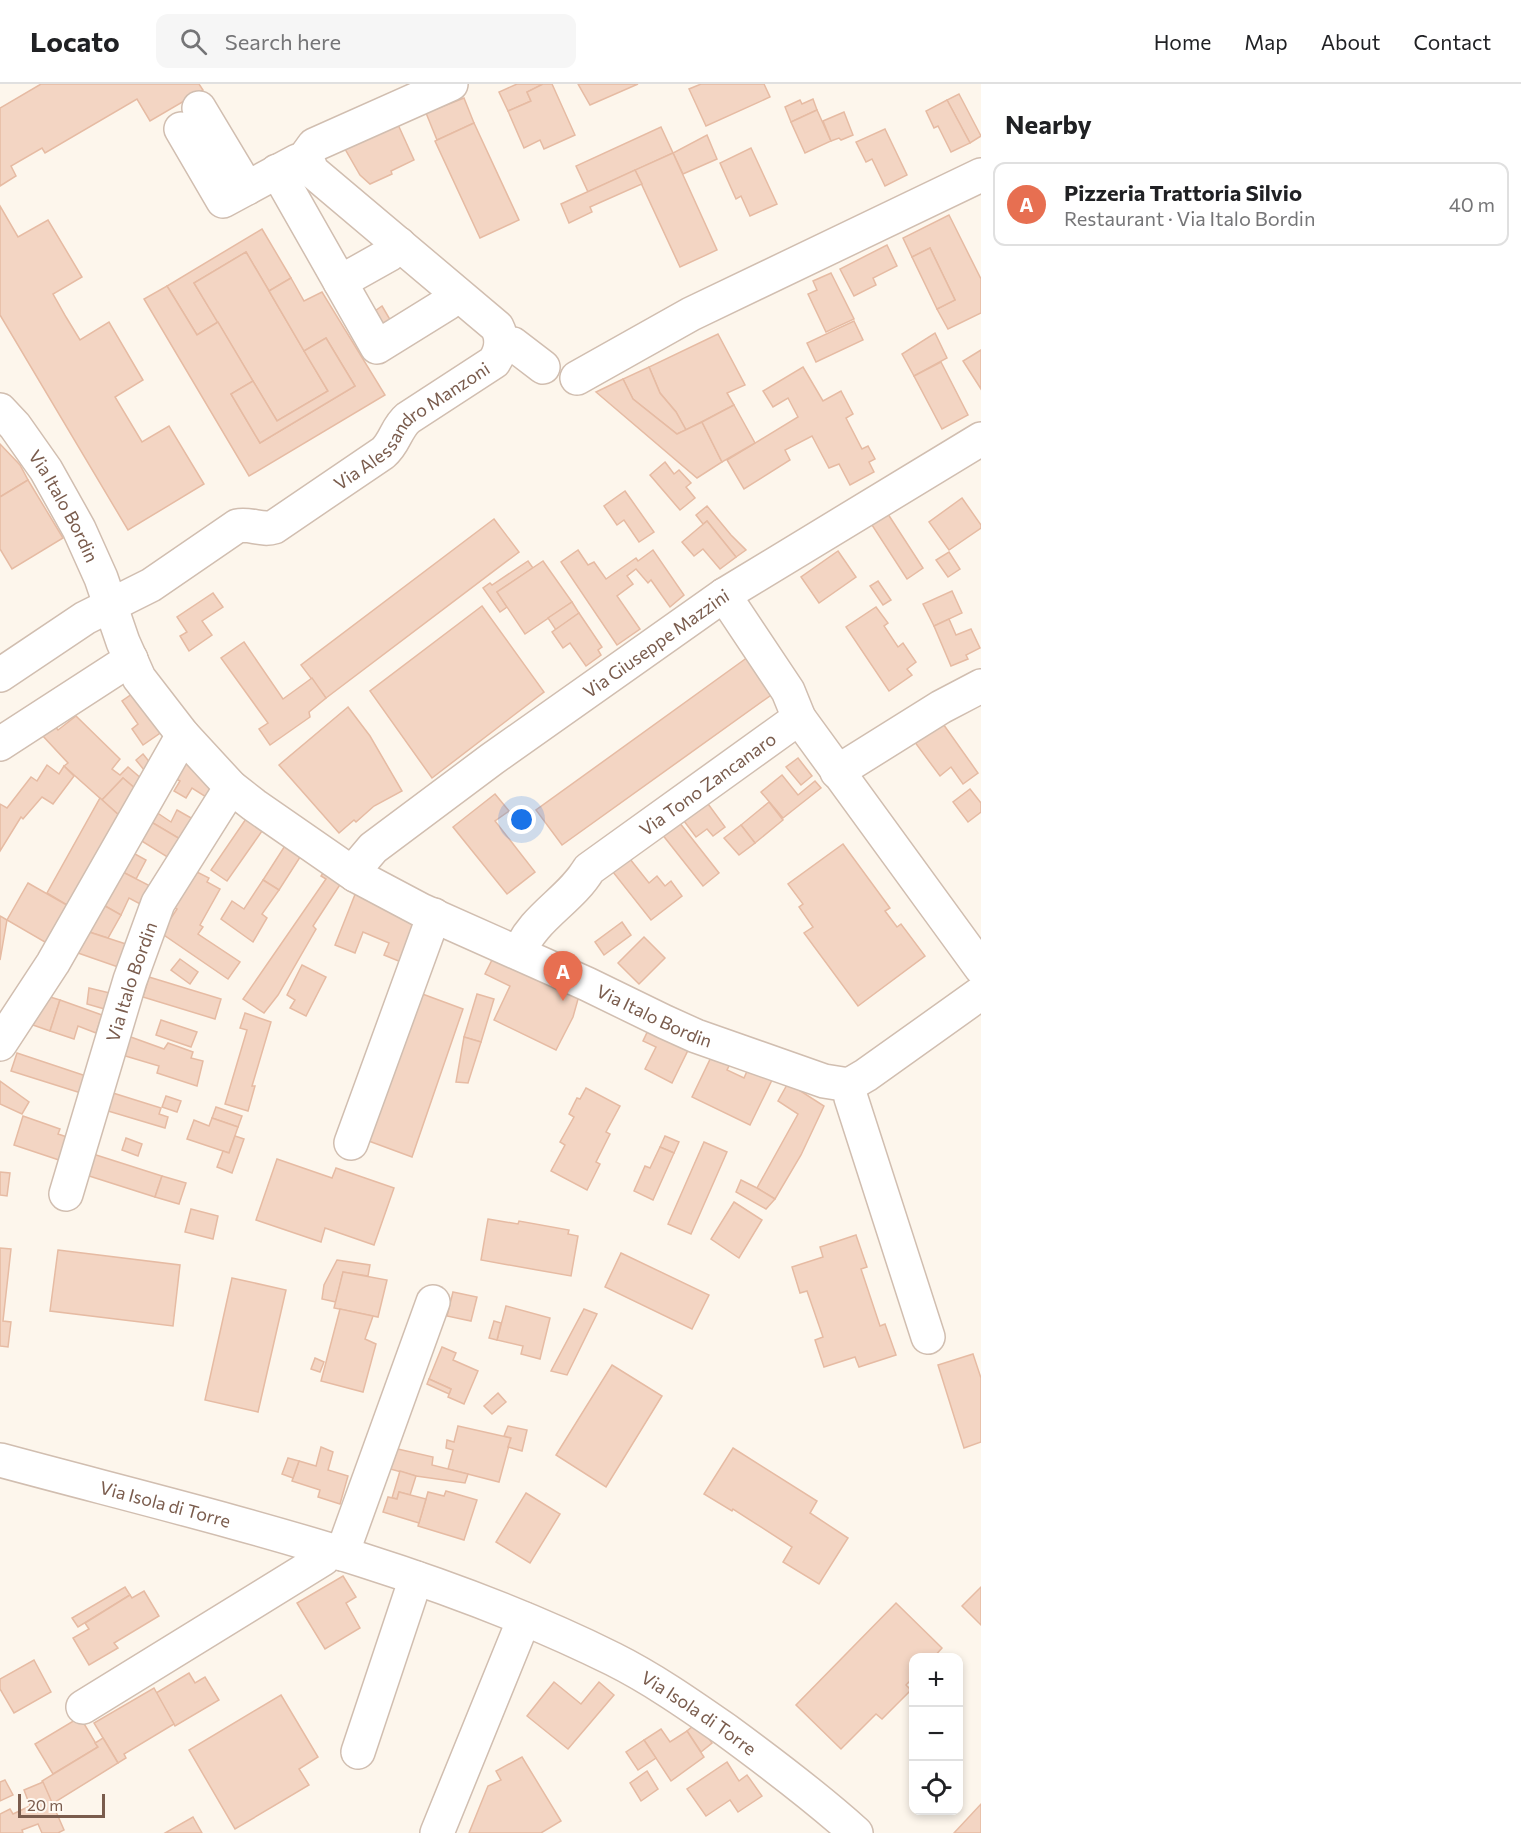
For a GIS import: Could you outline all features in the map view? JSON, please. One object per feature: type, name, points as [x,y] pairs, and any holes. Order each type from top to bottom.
[{"type":"street","points":[[190,118],[223,201],[306,156],[315,145],[451,84]]},
{"type":"street","name":"Via Alessandro Manzoni","points":[[0,675],[85,618],[151,585],[237,526],[267,529],[274,527],[383,453],[392,444],[401,423],[494,362],[500,353],[501,335],[497,327],[312,171],[306,156]]},
{"type":"street","points":[[277,171],[378,347],[448,303],[456,293]]},
{"type":"street","points":[[577,378],[691,314],[981,175]]},
{"type":"street","points":[[340,282],[390,254],[399,244]]},
{"type":"street","points":[[501,344],[513,344],[543,367]]},
{"type":"street","name":"Via Italo Bordin","points":[[0,410],[15,426],[46,470],[80,529],[111,604],[123,642],[144,685],[183,735],[231,787],[355,875],[434,915],[696,1036],[824,1081],[849,1085]]},
{"type":"street","name":"Via Giuseppe Mazzini","points":[[355,875],[362,861],[373,848],[492,759],[724,595],[981,439]]},
{"type":"street","points":[[724,595],[788,691],[799,718],[981,969]]},
{"type":"street","points":[[0,744],[131,659]]},
{"type":"street","points":[[837,772],[941,707],[981,686]]},
{"type":"street","name":"Via Tono Zancanaro","points":[[519,953],[524,940],[538,921],[581,882],[589,869],[799,718]]},
{"type":"street","points":[[0,1044],[53,963],[183,735]]},
{"type":"street","name":"Via Italo Bordin","points":[[66,1194],[130,980],[158,903],[231,787]]},
{"type":"street","points":[[351,1143],[434,915]]},
{"type":"street","points":[[928,1337],[856,1147],[849,1085],[981,993]]},
{"type":"street","points":[[83,1707],[335,1552],[433,1302]]},
{"type":"street","name":"Via Isola di Torre","points":[[0,1460],[335,1552],[416,1578],[524,1618],[615,1660],[685,1701],[830,1809],[856,1833]]},
{"type":"street","points":[[358,1752],[416,1578]]},
{"type":"street","points":[[437,1833],[524,1618]]},
{"type":"building","points":[[41,84],[199,84],[203,90],[150,121],[137,99],[45,153],[42,148],[11,166],[16,176],[0,186],[0,108]]},
{"type":"building","points":[[517,84],[543,84],[527,92],[531,101],[508,111],[499,92]]},
{"type":"building","points":[[543,84],[552,84],[575,135],[544,149],[540,140],[524,148],[508,111],[531,101],[527,92]]},
{"type":"building","points":[[578,84],[638,84],[590,105]]},
{"type":"building","points":[[701,84],[764,84],[770,97],[706,126],[689,89]]},
{"type":"building","points":[[959,94],[981,136],[970,143],[947,100]]},
{"type":"building","points":[[464,98],[474,123],[437,140],[426,113]]},
{"type":"building","points":[[813,99],[817,110],[791,122],[785,107],[800,100],[802,104]]},
{"type":"building","points":[[947,100],[970,143],[951,152],[938,126],[934,128],[926,111]]},
{"type":"building","points":[[817,110],[831,141],[805,153],[791,122]]},
{"type":"building","points":[[844,112],[853,135],[831,141],[823,121]]},
{"type":"building","points":[[395,118],[414,160],[370,184],[360,175],[341,142]]},
{"type":"building","points":[[474,123],[519,220],[480,238],[435,141]]},
{"type":"building","points":[[661,127],[673,153],[588,192],[576,166]]},
{"type":"building","points":[[885,129],[907,175],[885,186],[872,159],[866,162],[856,142]]},
{"type":"building","points":[[707,135],[717,159],[683,174],[673,153]]},
{"type":"building","points":[[751,148],[777,204],[750,216],[741,196],[736,199],[720,163]]},
{"type":"building","points":[[673,153],[717,250],[680,267],[635,170]]},
{"type":"building","points":[[635,170],[642,184],[590,207],[592,212],[569,223],[561,204]]},
{"type":"building","points":[[0,206],[18,237],[48,220],[82,277],[53,294],[66,317],[80,340],[109,322],[143,380],[115,397],[142,442],[169,426],[204,484],[128,530],[0,315]]},
{"type":"building","points":[[949,215],[981,279],[981,313],[948,329],[937,309],[955,300],[930,248],[912,257],[903,238]]},
{"type":"building","points":[[262,229],[291,278],[269,291],[246,252],[194,283],[218,322],[197,335],[167,286]]},
{"type":"building","points":[[887,245],[897,266],[873,278],[876,285],[854,296],[840,269]]},
{"type":"building","points":[[930,248],[955,300],[937,309],[912,257]]},
{"type":"building","points":[[246,252],[328,391],[277,421],[194,283]]},
{"type":"building","points":[[831,273],[854,319],[826,332],[808,294],[817,290],[813,281]]},
{"type":"building","points":[[291,278],[304,301],[322,292],[385,395],[249,476],[144,299],[167,286],[197,335],[218,322],[253,381],[231,394],[260,443],[355,386],[326,338],[304,351],[269,291]]},
{"type":"building","points":[[382,306],[392,323],[385,327],[375,311]]},
{"type":"building","points":[[854,321],[863,340],[816,362],[807,343]]},
{"type":"building","points":[[935,333],[947,358],[914,376],[902,354]]},
{"type":"building","points":[[718,334],[745,385],[727,393],[734,405],[686,430],[676,412],[660,393],[649,367]]},
{"type":"building","points":[[326,338],[355,386],[260,443],[231,394],[253,381],[277,421],[328,391],[304,351]]},
{"type":"building","points":[[981,350],[981,389],[963,361]]},
{"type":"building","points":[[941,362],[968,415],[942,429],[914,376]]},
{"type":"building","points":[[649,367],[660,393],[676,412],[686,430],[677,434],[633,399],[623,379]]},
{"type":"building","points":[[803,367],[823,401],[841,391],[853,414],[846,418],[862,449],[868,446],[875,459],[869,462],[874,472],[850,485],[839,464],[829,468],[812,436],[785,450],[790,460],[744,489],[727,460],[798,417],[788,398],[773,407],[763,391]]},
{"type":"building","points":[[623,379],[633,399],[677,434],[702,422],[722,462],[697,478],[596,392]]},
{"type":"building","points":[[734,405],[755,443],[722,462],[702,422]]},
{"type":"building","points":[[0,444],[20,465],[28,480],[0,497]]},
{"type":"building","points":[[665,462],[674,474],[679,470],[691,483],[686,487],[695,498],[680,510],[650,475]]},
{"type":"building","points":[[28,480],[63,538],[12,569],[0,549],[0,497]]},
{"type":"building","points":[[625,491],[654,532],[639,542],[624,520],[617,525],[604,506]]},
{"type":"building","points":[[962,498],[981,528],[949,550],[929,522]]},
{"type":"building","points":[[707,506],[746,550],[736,557],[707,521],[703,524],[696,515]]},
{"type":"building","points":[[886,511],[923,568],[907,579],[870,522]]},
{"type":"building","points":[[494,519],[519,552],[326,698],[301,665]]},
{"type":"building","points":[[707,521],[736,557],[720,569],[703,549],[694,556],[682,542]]},
{"type":"building","points":[[578,550],[588,565],[594,562],[606,579],[636,558],[638,561],[653,550],[684,595],[670,607],[651,580],[648,583],[636,569],[627,576],[633,584],[617,596],[640,629],[617,645],[561,562]]},
{"type":"building","points":[[838,551],[856,577],[819,603],[801,577]]},
{"type":"building","points":[[949,552],[960,569],[948,577],[936,560]]},
{"type":"building","points":[[528,561],[533,568],[497,592],[507,607],[500,612],[483,588],[490,583],[492,585]]},
{"type":"building","points":[[543,561],[572,602],[525,634],[497,592]]},
{"type":"building","points":[[878,581],[891,600],[883,605],[870,586]]},
{"type":"building","points":[[952,591],[962,613],[934,626],[923,604]]},
{"type":"building","points":[[213,593],[223,607],[202,621],[212,635],[189,651],[180,636],[187,632],[177,617]]},
{"type":"building","points":[[572,602],[579,613],[556,630],[548,618]]},
{"type":"building","points":[[482,606],[544,692],[432,778],[370,691]]},
{"type":"building","points":[[876,607],[888,623],[884,626],[898,647],[903,643],[916,662],[907,669],[912,675],[889,691],[846,627]]},
{"type":"building","points":[[579,613],[602,647],[598,650],[601,655],[586,666],[570,643],[563,648],[552,632]]},
{"type":"building","points":[[949,619],[956,635],[971,629],[980,648],[966,655],[968,659],[951,666],[934,626]]},
{"type":"building","points":[[244,642],[283,699],[312,678],[326,698],[309,712],[310,717],[270,745],[259,729],[268,723],[221,658]]},
{"type":"building","points":[[748,657],[774,693],[562,845],[536,810]]},
{"type":"building","points":[[139,689],[166,729],[143,745],[132,729],[138,724],[122,701]]},
{"type":"building","points":[[348,707],[370,736],[402,791],[374,806],[339,833],[279,765]]},
{"type":"building","points":[[76,716],[120,759],[112,769],[120,775],[128,767],[143,780],[138,791],[123,778],[102,800],[64,766],[68,763],[42,735],[54,725],[58,730]]},
{"type":"building","points":[[941,721],[978,773],[963,784],[951,767],[940,776],[914,741]]},
{"type":"building","points":[[143,754],[151,764],[144,770],[136,760]]},
{"type":"building","points":[[199,755],[216,779],[206,797],[192,788],[186,798],[174,791],[180,781],[166,773]]},
{"type":"building","points":[[798,758],[812,776],[801,785],[786,767]]},
{"type":"building","points":[[47,765],[59,774],[64,766],[74,776],[53,804],[42,797],[23,819],[21,817],[0,851],[0,804],[7,808],[31,777],[37,781]]},
{"type":"building","points":[[782,775],[798,795],[815,781],[821,788],[783,818],[761,792]]},
{"type":"building","points":[[123,778],[138,791],[122,818],[102,800]]},
{"type":"building","points":[[970,789],[981,803],[981,812],[968,822],[953,802]]},
{"type":"building","points":[[495,794],[509,811],[495,821],[535,872],[507,894],[453,827]]},
{"type":"building","points":[[703,797],[725,827],[713,836],[707,829],[696,837],[684,821]]},
{"type":"building","points":[[100,798],[122,818],[72,908],[47,893]]},
{"type":"building","points":[[769,802],[783,820],[755,843],[741,825]]},
{"type":"building","points":[[177,810],[193,819],[180,839],[151,822],[156,812],[171,822]]},
{"type":"building","points":[[250,813],[267,824],[227,881],[211,870]]},
{"type":"building","points":[[143,817],[180,839],[169,858],[132,835]]},
{"type":"building","points":[[679,822],[719,873],[703,886],[658,829]]},
{"type":"building","points":[[741,825],[755,843],[739,855],[724,838]]},
{"type":"building","points":[[288,841],[304,851],[279,890],[263,880]]},
{"type":"building","points":[[843,844],[890,908],[885,911],[897,927],[901,924],[925,956],[858,1006],[804,933],[813,927],[799,907],[803,904],[788,884]]},
{"type":"building","points":[[126,849],[146,860],[136,879],[115,868]]},
{"type":"building","points":[[626,854],[649,883],[657,876],[665,886],[671,881],[682,896],[651,920],[609,867]]},
{"type":"building","points":[[328,866],[345,877],[313,926],[316,929],[278,995],[264,1013],[243,999],[326,879],[321,876]]},
{"type":"building","points":[[115,868],[154,888],[144,906],[129,898],[121,915],[98,902]]},
{"type":"building","points":[[189,868],[209,878],[207,882],[220,889],[200,925],[203,927],[198,934],[240,962],[228,979],[161,933],[177,909],[169,905]]},
{"type":"building","points":[[263,880],[279,890],[262,914],[267,918],[253,942],[221,919],[232,901],[244,909]]},
{"type":"building","points":[[28,883],[72,908],[50,945],[7,920]]},
{"type":"building","points":[[356,892],[418,916],[401,962],[384,955],[389,943],[363,932],[355,953],[335,945]]},
{"type":"building","points":[[98,902],[121,915],[108,938],[86,931]]},
{"type":"building","points":[[0,916],[7,920],[0,960]]},
{"type":"building","points":[[622,922],[631,935],[604,955],[595,942]]},
{"type":"building","points":[[86,931],[129,945],[121,968],[78,953]]},
{"type":"building","points":[[644,937],[665,958],[639,984],[618,963]]},
{"type":"building","points":[[494,956],[582,985],[573,1017],[556,1050],[494,1020],[510,986],[485,974]]},
{"type":"building","points":[[180,959],[198,972],[190,984],[171,970]]},
{"type":"building","points":[[302,965],[326,977],[306,1016],[290,1008],[295,1000],[287,995]]},
{"type":"building","points":[[149,977],[221,999],[215,1019],[143,997]]},
{"type":"building","points":[[89,988],[114,994],[108,1010],[87,1004]]},
{"type":"building","points":[[417,992],[463,1009],[412,1157],[366,1140]]},
{"type":"building","points":[[477,994],[494,999],[481,1042],[464,1037]]},
{"type":"building","points":[[47,996],[60,1000],[50,1031],[33,1025],[40,1006]]},
{"type":"building","points":[[60,1000],[102,1015],[96,1033],[78,1026],[74,1039],[50,1031]]},
{"type":"building","points":[[245,1013],[271,1022],[252,1086],[255,1086],[248,1111],[225,1104],[247,1030],[240,1028]]},
{"type":"building","points":[[161,1020],[197,1032],[191,1047],[156,1035]]},
{"type":"building","points":[[653,1020],[693,1040],[672,1083],[645,1069],[656,1047],[643,1041]]},
{"type":"building","points":[[128,1036],[164,1049],[168,1043],[193,1052],[191,1058],[203,1061],[197,1086],[157,1073],[159,1066],[122,1055]]},
{"type":"building","points":[[464,1037],[481,1042],[468,1083],[456,1082]]},
{"type":"building","points":[[714,1051],[732,1060],[727,1070],[744,1078],[748,1069],[772,1080],[750,1125],[692,1097]]},
{"type":"building","points":[[17,1053],[86,1076],[81,1093],[11,1071]]},
{"type":"building","points":[[0,1081],[29,1102],[22,1114],[0,1104]]},
{"type":"building","points":[[788,1083],[824,1106],[801,1155],[775,1199],[757,1188],[798,1114],[778,1101]]},
{"type":"building","points":[[586,1088],[620,1106],[606,1132],[610,1134],[596,1162],[600,1164],[587,1190],[551,1171],[565,1145],[560,1142],[574,1117],[569,1114],[577,1098],[580,1099]]},
{"type":"building","points":[[113,1093],[161,1108],[159,1114],[168,1117],[165,1128],[108,1111]]},
{"type":"building","points":[[166,1096],[181,1101],[177,1112],[162,1107]]},
{"type":"building","points":[[216,1107],[242,1116],[238,1127],[212,1118]]},
{"type":"building","points":[[23,1116],[60,1129],[58,1134],[67,1137],[59,1160],[14,1145]]},
{"type":"building","points":[[212,1118],[238,1127],[229,1153],[187,1139],[194,1120],[209,1126]]},
{"type":"building","points":[[235,1136],[244,1139],[232,1173],[217,1167],[223,1151],[229,1153]]},
{"type":"building","points":[[665,1136],[679,1142],[674,1153],[660,1147]]},
{"type":"building","points":[[126,1138],[142,1144],[138,1156],[122,1150]]},
{"type":"building","points":[[704,1142],[727,1152],[691,1234],[668,1224]]},
{"type":"building","points":[[660,1147],[674,1153],[653,1200],[634,1191],[645,1166],[650,1168]]},
{"type":"building","points":[[93,1154],[162,1176],[155,1197],[86,1175]]},
{"type":"building","points":[[277,1159],[332,1178],[336,1168],[394,1188],[374,1245],[325,1228],[321,1242],[256,1220]]},
{"type":"building","points":[[0,1172],[10,1173],[7,1196],[0,1195]]},
{"type":"building","points":[[162,1176],[186,1183],[179,1204],[155,1197]]},
{"type":"building","points":[[741,1180],[775,1199],[766,1209],[736,1192]]},
{"type":"building","points":[[734,1202],[762,1220],[739,1258],[711,1239]]},
{"type":"building","points":[[191,1209],[218,1216],[213,1239],[185,1232]]},
{"type":"building","points":[[488,1219],[518,1224],[519,1221],[569,1230],[568,1234],[578,1236],[571,1276],[481,1260]]},
{"type":"building","points":[[856,1235],[867,1267],[861,1269],[880,1326],[885,1324],[896,1355],[859,1367],[855,1357],[824,1367],[815,1340],[823,1337],[807,1291],[800,1293],[792,1267],[823,1257],[820,1247]]},
{"type":"building","points":[[0,1248],[11,1249],[3,1321],[11,1322],[8,1347],[0,1346]]},
{"type":"building","points":[[58,1250],[180,1265],[173,1326],[50,1311]]},
{"type":"building","points":[[621,1253],[709,1295],[692,1329],[605,1287]]},
{"type":"building","points":[[337,1260],[370,1265],[368,1276],[343,1272],[336,1302],[322,1299],[324,1285]]},
{"type":"building","points":[[343,1272],[387,1280],[378,1317],[334,1308]]},
{"type":"building","points":[[232,1278],[286,1290],[258,1412],[205,1400]]},
{"type":"building","points":[[453,1292],[477,1297],[471,1321],[447,1316]]},
{"type":"building","points":[[506,1306],[550,1318],[540,1359],[521,1354],[523,1346],[497,1340]]},
{"type":"building","points":[[340,1309],[373,1316],[365,1339],[376,1344],[363,1392],[321,1381]]},
{"type":"building","points":[[584,1309],[597,1314],[567,1375],[551,1371]]},
{"type":"building","points":[[494,1321],[501,1323],[497,1340],[489,1338]]},
{"type":"building","points":[[442,1347],[456,1353],[453,1360],[478,1371],[464,1404],[448,1397],[451,1389],[429,1379]]},
{"type":"building","points":[[973,1354],[981,1378],[981,1442],[964,1448],[938,1365]]},
{"type":"building","points":[[315,1358],[324,1362],[320,1372],[311,1369]]},
{"type":"building","points":[[612,1365],[662,1396],[606,1487],[556,1455]]},
{"type":"building","points":[[429,1379],[451,1389],[449,1394],[427,1384]]},
{"type":"building","points":[[498,1393],[506,1402],[492,1414],[484,1406]]},
{"type":"building","points":[[458,1426],[511,1438],[499,1482],[448,1469],[453,1450],[446,1448],[447,1440],[454,1442]]},
{"type":"building","points":[[508,1426],[527,1430],[522,1451],[508,1447],[511,1438],[504,1436]]},
{"type":"building","points":[[321,1447],[333,1452],[328,1470],[348,1476],[340,1504],[318,1497],[320,1490],[292,1481],[299,1461],[316,1466]]},
{"type":"building","points":[[389,1447],[433,1457],[432,1465],[468,1474],[465,1483],[416,1476],[383,1467]]},
{"type":"building","points":[[733,1448],[817,1501],[810,1513],[848,1538],[819,1584],[783,1562],[792,1547],[733,1509],[732,1511],[704,1494]]},
{"type":"building","points":[[288,1458],[299,1461],[293,1478],[282,1474]]},
{"type":"building","points":[[400,1471],[416,1476],[410,1495],[399,1492],[397,1499],[392,1498]]},
{"type":"building","points":[[446,1491],[477,1500],[464,1540],[418,1526],[428,1492],[444,1496]]},
{"type":"building","points":[[399,1492],[426,1499],[419,1523],[383,1512],[388,1497],[397,1499]]},
{"type":"building","points":[[526,1493],[560,1514],[530,1563],[496,1542]]},
{"type":"building","points":[[343,1576],[356,1597],[346,1603],[360,1628],[325,1649],[297,1603]]},
{"type":"building","points":[[125,1587],[130,1595],[78,1627],[72,1618]]},
{"type":"building","points":[[981,1587],[981,1625],[962,1606]]},
{"type":"building","points":[[144,1591],[159,1616],[114,1643],[118,1648],[89,1665],[73,1638],[89,1629],[85,1623],[130,1595],[132,1598]]},
{"type":"building","points":[[896,1603],[942,1648],[938,1653],[909,1653],[909,1682],[906,1685],[909,1692],[882,1719],[876,1714],[841,1749],[796,1705]]},
{"type":"building","points":[[34,1660],[51,1692],[14,1713],[0,1689],[0,1679]]},
{"type":"building","points":[[189,1673],[195,1683],[205,1677],[219,1700],[175,1726],[156,1693]]},
{"type":"building","points":[[554,1682],[581,1704],[599,1682],[614,1695],[568,1749],[527,1716]]},
{"type":"building","points":[[154,1688],[174,1724],[124,1754],[126,1758],[118,1763],[94,1723]]},
{"type":"building","points":[[281,1695],[318,1757],[299,1769],[309,1785],[235,1829],[189,1750]]},
{"type":"building","points":[[80,1717],[98,1747],[53,1774],[35,1744]]},
{"type":"building","points":[[698,1722],[712,1743],[701,1752],[687,1731]]},
{"type":"building","points":[[661,1729],[670,1742],[687,1731],[704,1757],[671,1781],[644,1740]]},
{"type":"building","points":[[103,1738],[118,1763],[52,1804],[42,1781],[98,1747],[95,1743]]},
{"type":"building","points":[[644,1740],[656,1758],[638,1770],[626,1752]]},
{"type":"building","points":[[522,1757],[561,1821],[541,1833],[469,1833],[488,1786],[501,1780],[496,1771]]},
{"type":"building","points":[[727,1762],[739,1781],[747,1775],[762,1796],[738,1812],[730,1800],[706,1816],[687,1789]]},
{"type":"building","points":[[647,1771],[658,1789],[641,1801],[630,1783]]},
{"type":"building","points":[[5,1780],[13,1795],[0,1801],[0,1782]]},
{"type":"building","points":[[43,1782],[64,1830],[58,1833],[42,1833],[38,1824],[22,1830],[23,1833],[0,1833],[0,1814],[10,1809],[13,1814],[30,1806],[24,1790]]},
{"type":"building","points":[[981,1804],[981,1833],[954,1833]]},
{"type":"building","points":[[193,1817],[202,1833],[165,1833]]},
{"type":"place","name":"Pizzeria Trattoria Silvio","points":[[563,1001]]}]
